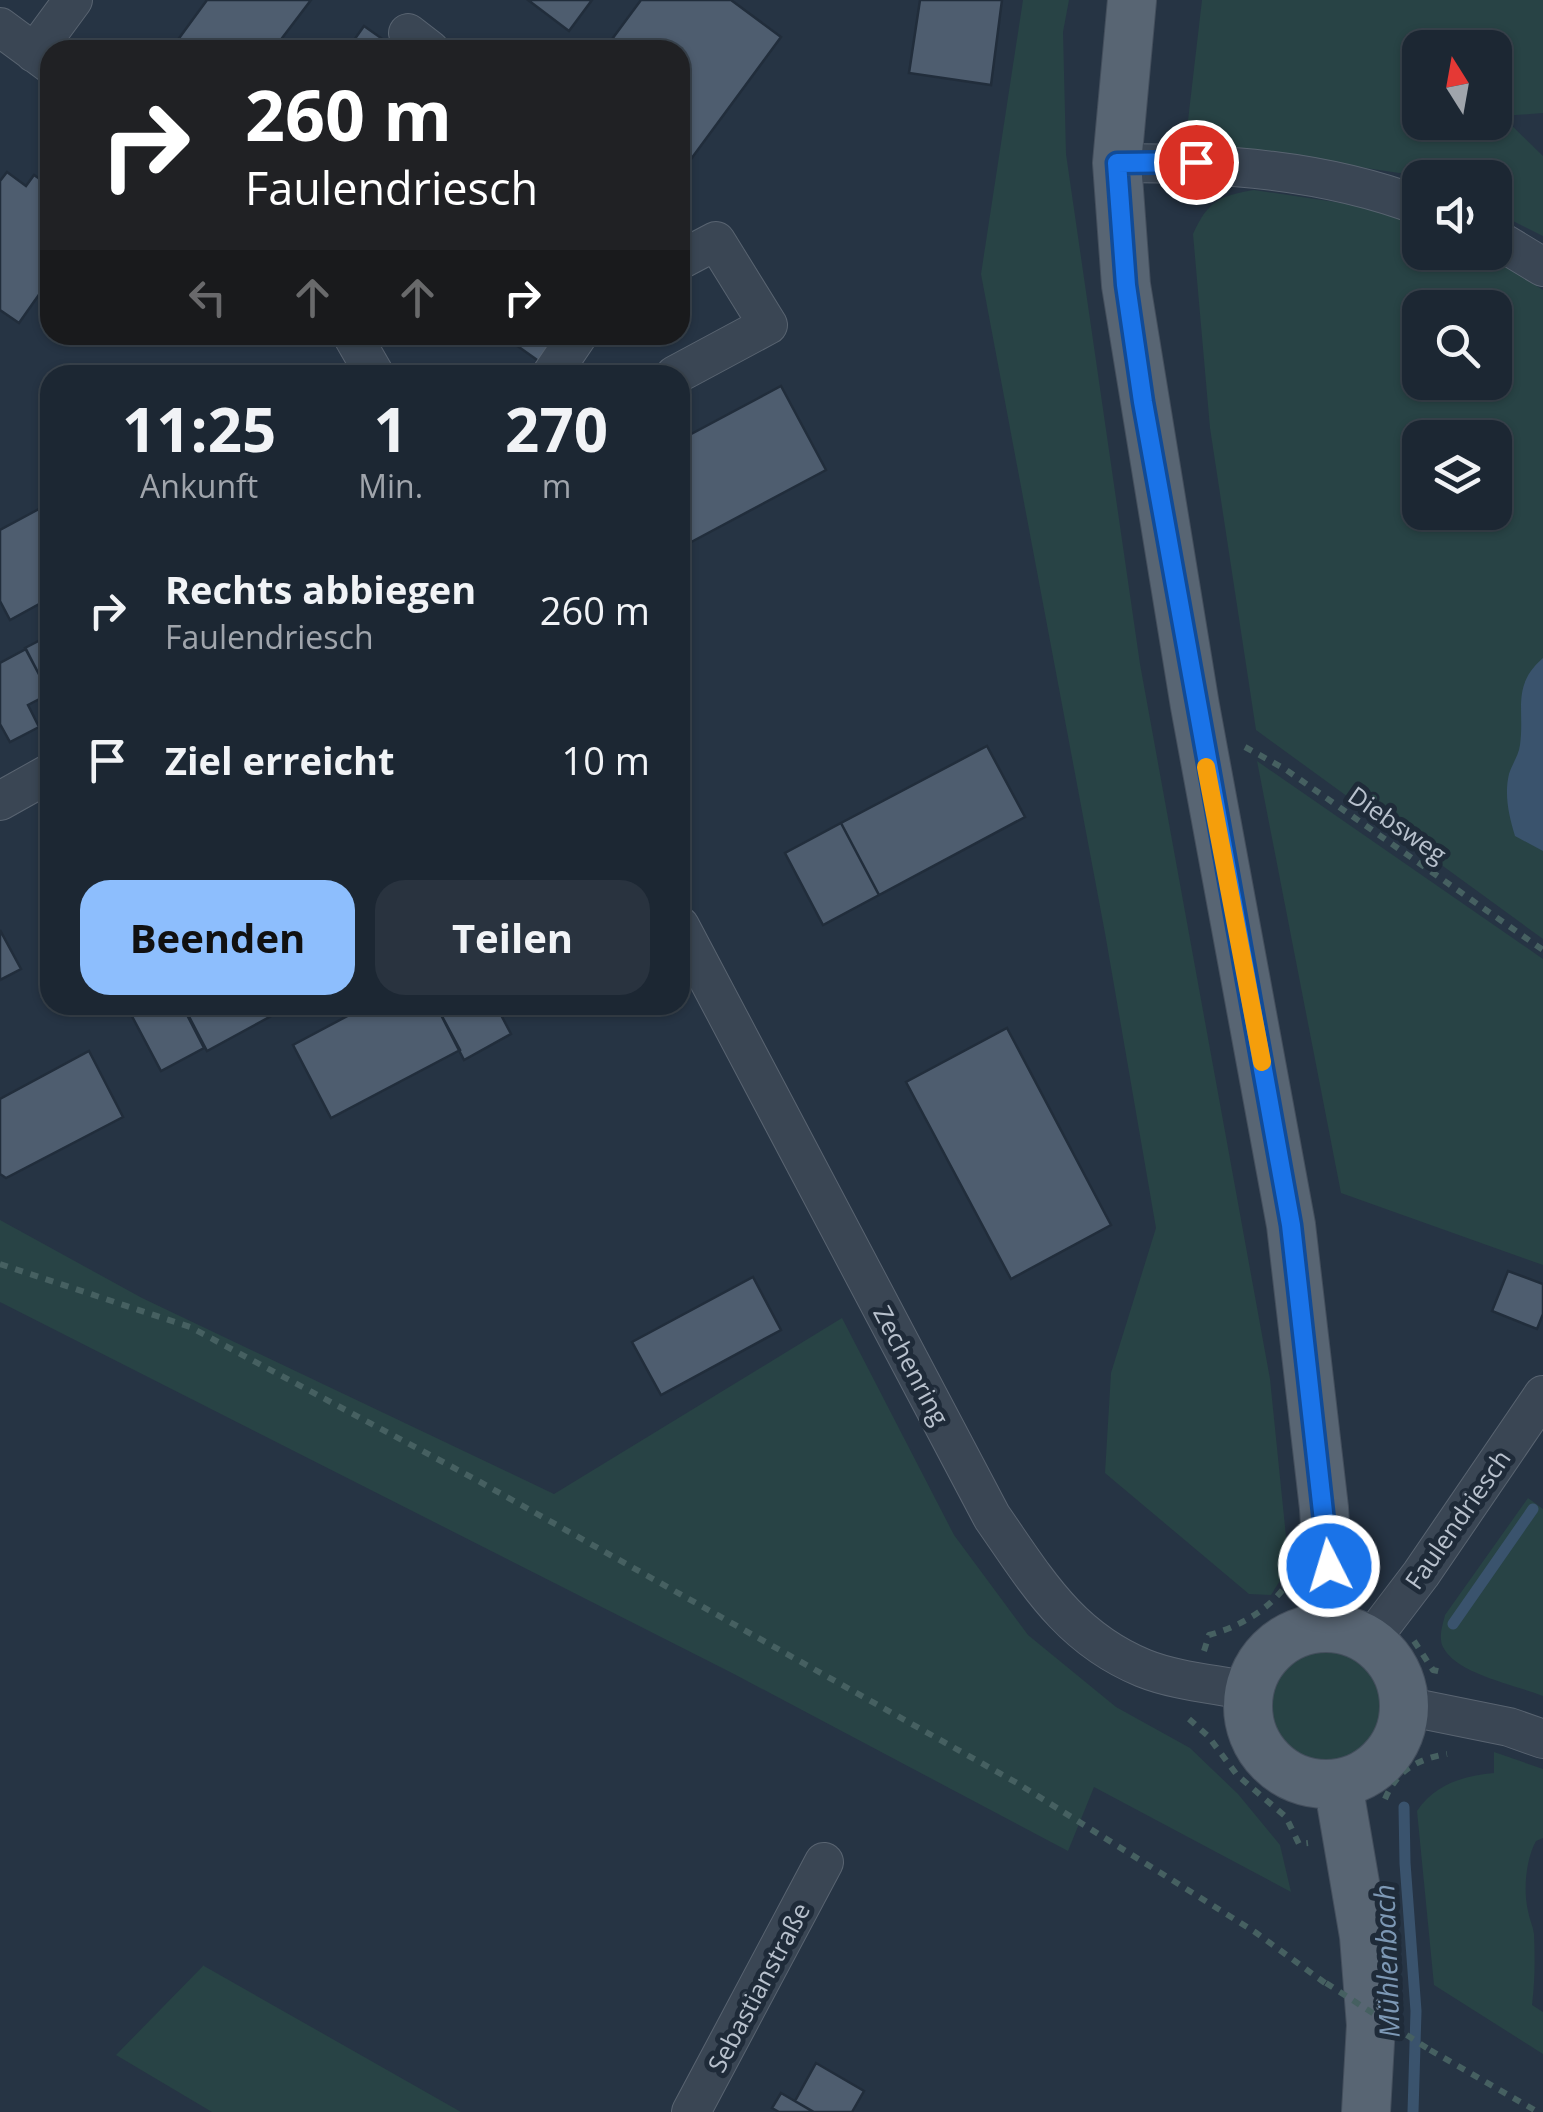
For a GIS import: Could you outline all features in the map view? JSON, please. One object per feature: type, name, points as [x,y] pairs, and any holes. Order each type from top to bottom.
[{"type":"main road","points":[[1132,0],[1117,163],[1126,285],[1143,402],[1291,1225],[1329,1566],[1363,1628],[1395,1669],[1404,1706],[1399,1735],[1384,1758],[1357,1778],[1338,1784],[1308,1782],[1291,1776],[1266,1756],[1252,1732],[1249,1690],[1257,1668],[1291,1636],[1363,1628]]},
{"type":"main road","points":[[1338,1784],[1364,1936],[1371,2026],[1366,2112]]},
{"type":"street","points":[[52,40],[73,0]]},
{"type":"street","points":[[0,27],[40,57]]},
{"type":"street","points":[[1117,163],[1196,162],[1259,168],[1325,179],[1402,201]]},
{"type":"street","points":[[690,255],[716,241],[768,325],[690,367]]},
{"type":"street","points":[[1512,248],[1543,267]]},
{"type":"street","points":[[0,801],[40,779]]},
{"type":"street","name":"Zechenring","points":[[690,945],[992,1518],[1054,1606],[1102,1647],[1146,1669],[1249,1690]]},
{"type":"street","name":"Faulendriesch","points":[[1363,1628],[1421,1574],[1543,1395]]},
{"type":"street","points":[[1404,1706],[1457,1714],[1543,1739]]},
{"type":"street","name":"Sebastianstraße","points":[[691,2112],[824,1862]]},
{"type":"path","name":"Diebsweg","points":[[1241,744],[1285,769],[1543,950]]},
{"type":"path","points":[[0,1264],[190,1326],[474,1478],[1018,1783],[1255,1932],[1326,1984],[1430,2050],[1538,2112]]},
{"type":"path","points":[[1329,1566],[1295,1572],[1276,1599],[1232,1629],[1209,1635],[1185,1715],[1208,1736],[1236,1775],[1286,1816],[1299,1844],[1350,1841]]},
{"type":"path","points":[[1363,1628],[1424,1652],[1434,1670],[1464,1678],[1450,1753],[1425,1758],[1403,1770],[1383,1806]]},
{"type":"green space","points":[[1023,0],[1069,0],[1063,32],[1066,154],[1140,664],[1270,1379],[1289,1566],[1271,1595],[1249,1594],[1105,1473],[1111,1373],[1156,1228],[1105,933],[981,274]]},
{"type":"green space","points":[[1202,0],[1543,0],[1543,113],[1512,115],[1512,30],[1402,30],[1402,140],[1512,140],[1512,126],[1543,156],[1543,236],[1512,220],[1512,160],[1402,160],[1402,173],[1219,145],[1187,129]]},
{"type":"green space","points":[[1254,190],[1362,206],[1402,218],[1402,270],[1512,270],[1543,290],[1543,939],[1256,730],[1210,428],[1193,234],[1204,214],[1223,198]]},
{"type":"green space","points":[[1257,761],[1543,959],[1543,1265],[1341,1193]]},
{"type":"green space","points":[[0,1220],[142,1298],[554,1494],[842,1318],[954,1535],[1028,1635],[1116,1707],[1190,1748],[1238,1794],[1280,1845],[1291,1892],[1094,1787],[1068,1851],[734,1674],[0,1302]]},
{"type":"green space","points":[[1528,1498],[1543,1509],[1543,1696],[1460,1664],[1443,1647],[1441,1639],[1445,1615]]},
{"type":"green space","points":[[1325,1650],[1346,1654],[1365,1666],[1377,1685],[1381,1706],[1377,1727],[1365,1746],[1346,1758],[1325,1762],[1304,1758],[1285,1746],[1273,1727],[1269,1706],[1273,1685],[1285,1666],[1304,1654]]},
{"type":"green space","points":[[1494,1752],[1543,1769],[1543,1838],[1536,1841],[1528,1866],[1526,1903],[1534,1934],[1532,2005],[1543,2012],[1543,2054],[1434,1985],[1417,1811],[1432,1794],[1451,1783],[1494,1773]]},
{"type":"green space","points":[[204,1965],[461,2112],[212,2112],[116,2055]]},
{"type":"water","points":[[1543,658],[1543,851],[1515,836],[1507,790],[1520,745],[1523,688]]},
{"type":"building","points":[[207,0],[311,0],[281,40],[178,40]]},
{"type":"building","points":[[528,0],[592,0],[569,31]]},
{"type":"building","points":[[641,0],[731,0],[781,37],[690,160],[690,40],[611,40]]},
{"type":"building","points":[[920,0],[1002,0],[991,85],[909,73]]},
{"type":"building","points":[[364,26],[384,40],[354,40]]},
{"type":"building","points":[[7,172],[26,186],[34,175],[40,179],[40,293],[19,323],[0,310],[0,181]]},
{"type":"building","points":[[516,345],[553,345],[540,362]]},
{"type":"building","points":[[781,386],[826,470],[690,543],[690,435]]},
{"type":"building","points":[[40,511],[40,604],[10,620],[0,601],[0,530]]},
{"type":"building","points":[[40,640],[40,676],[25,648]]},
{"type":"building","points":[[26,649],[40,676],[40,699],[28,705],[39,727],[10,742],[0,724],[0,663]]},
{"type":"building","points":[[987,746],[1025,817],[879,895],[841,823]]},
{"type":"building","points":[[841,823],[879,895],[823,925],[785,853]]},
{"type":"building","points":[[0,930],[21,969],[0,980]]},
{"type":"building","points":[[131,1015],[187,1015],[204,1048],[161,1071]]},
{"type":"building","points":[[188,1015],[273,1015],[207,1051]]},
{"type":"building","points":[[349,1015],[441,1015],[460,1050],[331,1118],[293,1045]]},
{"type":"building","points":[[441,1015],[501,1015],[511,1034],[464,1060]]},
{"type":"building","points":[[1007,1028],[1111,1225],[1011,1279],[906,1082]]},
{"type":"building","points":[[89,1051],[123,1117],[6,1178],[0,1174],[0,1099]]},
{"type":"building","points":[[1508,1271],[1543,1284],[1543,1314],[1537,1329],[1492,1311]]},
{"type":"building","points":[[753,1277],[781,1330],[661,1395],[632,1342]]},
{"type":"building","points":[[816,2063],[864,2091],[852,2112],[814,2112],[795,2101]]},
{"type":"building","points":[[781,2093],[809,2112],[779,2112],[772,2108]]},
{"type":"waterway","name":"Mühlenbach","points":[[1453,1624],[1533,1509]]},
{"type":"waterway","name":"Mühlenbach","points":[[1404,1807],[1416,2011],[1413,2112]]},
{"type":"slow traffic","points":[[1206,767],[1262,1062]]},
{"type":"route","points":[[1196,162],[1117,163],[1126,285],[1188,668],[1291,1225],[1329,1566]]}]
